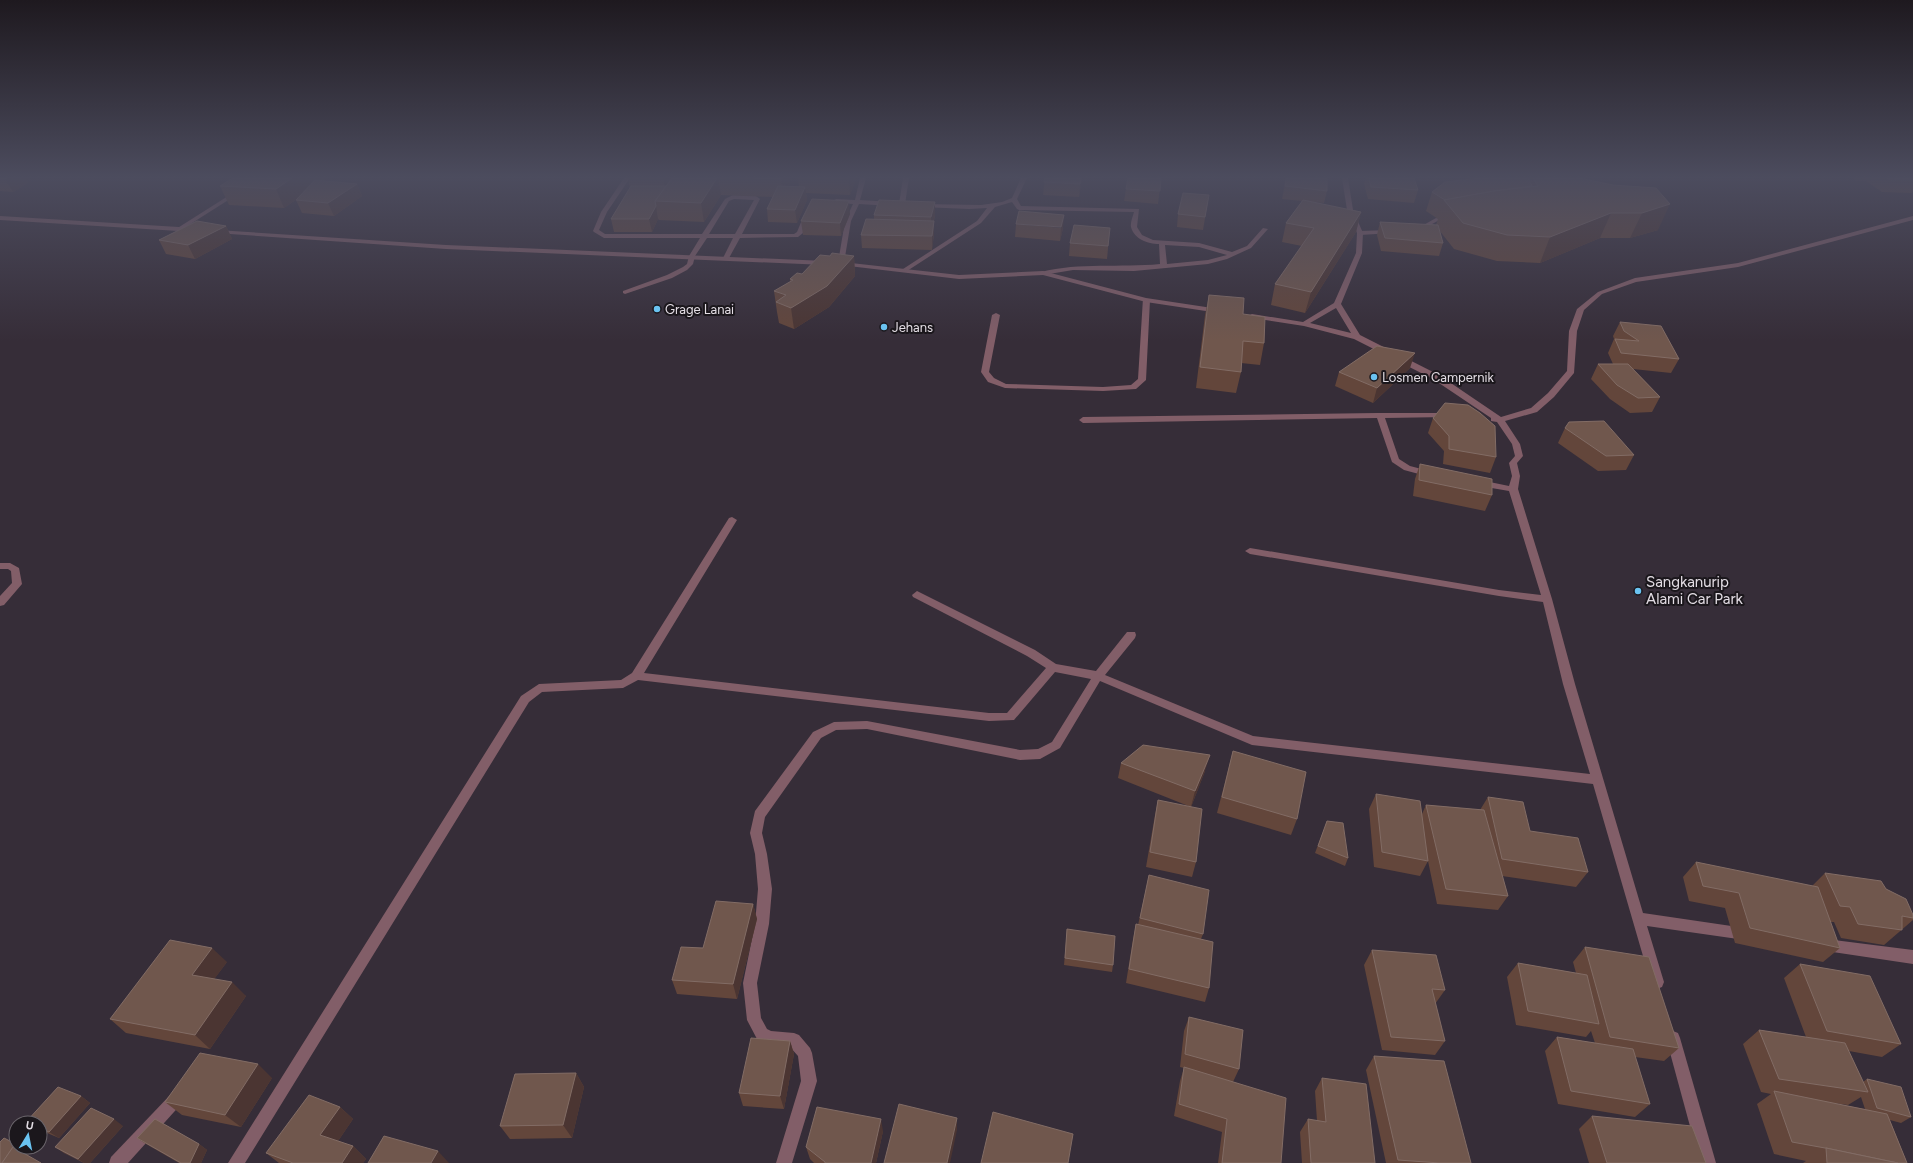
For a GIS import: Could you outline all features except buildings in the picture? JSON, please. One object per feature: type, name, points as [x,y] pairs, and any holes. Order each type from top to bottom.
[{"type":"street","points":[[229,232],[446,247],[692,256],[841,264],[959,277],[1043,273],[1073,268],[1134,269],[1208,262],[1225,258],[1249,247],[1262,232]]},
{"type":"street","points":[[598,232],[604,236],[738,237],[796,236],[800,232]]},
{"type":"street","points":[[625,292],[684,270],[689,266],[692,256],[708,232]]},
{"type":"street","points":[[726,258],[740,232]]},
{"type":"street","points":[[841,264],[846,232]]},
{"type":"street","points":[[905,270],[963,232]]},
{"type":"street","points":[[1137,232],[1139,236],[1152,242],[1199,245],[1232,254]]},
{"type":"street","points":[[1304,324],[1337,304],[1359,253],[1360,233],[1387,232]]},
{"type":"street","points":[[1477,418],[1500,420],[1534,410],[1551,394],[1571,371],[1572,332],[1580,309],[1600,293],[1635,280],[1738,265],[1860,232]]},
{"type":"street","points":[[1162,243],[1164,266]]},
{"type":"street","points":[[1043,273],[1146,300],[1225,312]]},
{"type":"street","points":[[996,315],[985,372],[991,380],[1006,386],[1103,389],[1133,387],[1142,380],[1146,300]]},
{"type":"street","points":[[1337,304],[1357,337]]},
{"type":"street","points":[[1241,314],[1304,324],[1357,337],[1436,377],[1500,420],[1516,444],[1520,456],[1513,464],[1516,476],[1513,489],[1547,599],[1569,684],[1640,919],[1661,996]]},
{"type":"street","points":[[1380,415],[1395,460],[1407,468],[1436,475]]},
{"type":"street","points":[[1082,420],[1454,415]]},
{"type":"street","points":[[1474,482],[1513,489]]},
{"type":"street","points":[[236,1163],[525,699],[539,688],[623,684],[636,676],[732,520]]},
{"type":"street","points":[[1250,551],[1499,593],[1547,599]]},
{"type":"street","points":[[0,566],[10,566],[16,570],[16,584],[0,602]]},
{"type":"street","points":[[917,595],[1031,653],[1053,668],[1098,676],[1252,740],[1597,780]]},
{"type":"street","points":[[784,1163],[809,1081],[806,1053],[794,1040],[771,1038],[762,1034],[754,1020],[750,983],[762,924],[765,889],[761,854],[756,833],[759,815],[817,735],[834,726],[867,725],[1020,755],[1040,754],[1056,745],[1098,676],[1130,635]]},
{"type":"street","points":[[636,676],[989,717],[1010,717],[1053,668]]},
{"type":"street","points":[[1640,919],[1757,935]]},
{"type":"street","points":[[1811,943],[1913,957]]},
{"type":"street","points":[[1670,1026],[1708,1163]]},
{"type":"street","points":[[117,1163],[188,1087]]},
{"type":"place","name":"Grage Lanai","points":[[657,309]]},
{"type":"place","name":"Jehans","points":[[884,327]]},
{"type":"place","name":"Losmen Campernik","points":[[1374,377]]},
{"type":"place","name":"Sangkanurip Alami Car Park","points":[[1638,591]]}]
